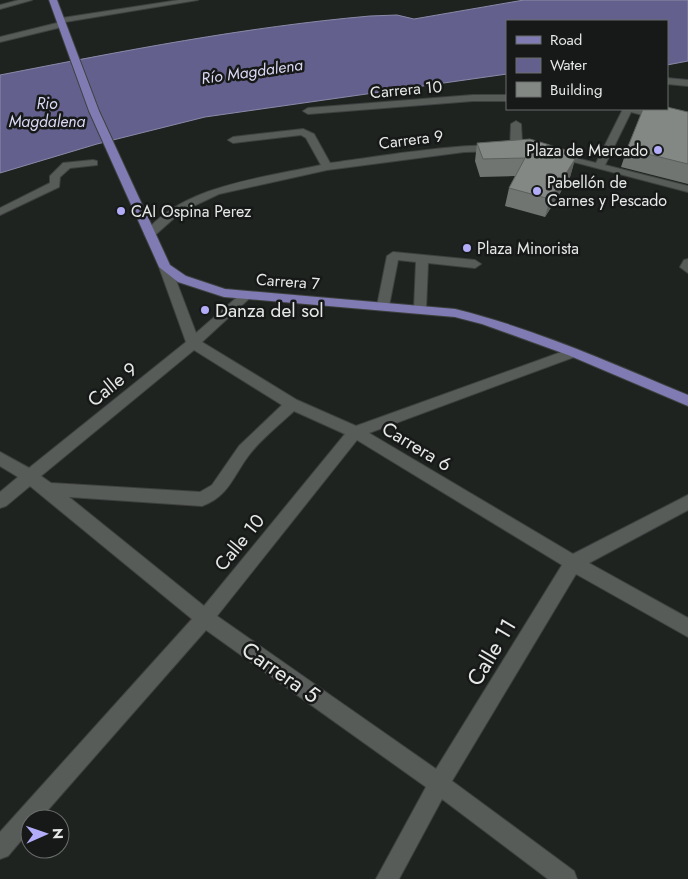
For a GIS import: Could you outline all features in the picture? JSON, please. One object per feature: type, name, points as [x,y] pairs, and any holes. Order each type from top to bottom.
[{"type":"main road","points":[[53,0],[69,38],[94,111],[165,267]]},
{"type":"main road","name":"Carrera 7","points":[[165,267],[182,279],[204,288],[247,295],[420,309],[454,313],[486,320],[517,330],[688,401]]},
{"type":"street","points":[[0,7],[28,0]]},
{"type":"street","points":[[0,40],[62,22],[194,0]]},
{"type":"street","points":[[668,81],[688,83]]},
{"type":"street","name":"Carrera 10","points":[[308,111],[403,106],[473,98],[506,98]]},
{"type":"street","points":[[600,165],[628,110]]},
{"type":"street","points":[[632,110],[688,124]]},
{"type":"street","name":"Carrera 9","points":[[150,234],[177,210],[216,192],[327,167],[464,149],[519,149],[516,124]]},
{"type":"street","points":[[233,140],[303,132],[310,136],[327,167]]},
{"type":"street","points":[[547,154],[600,165],[688,189]]},
{"type":"street","points":[[0,212],[55,185],[55,176],[67,165],[93,163]]},
{"type":"street","points":[[383,306],[393,256],[475,264]]},
{"type":"street","points":[[420,309],[422,259]]},
{"type":"street","points":[[688,263],[686,267],[688,269]]},
{"type":"street","points":[[165,267],[194,343]]},
{"type":"street","name":"Calle 9","points":[[0,501],[194,343],[247,295]]},
{"type":"street","name":"Carrera 6","points":[[194,343],[292,404],[355,432],[573,564],[688,628]]},
{"type":"street","points":[[355,432],[572,353]]},
{"type":"street","points":[[48,488],[202,499],[218,490],[244,450],[292,404]]},
{"type":"street","name":"Calle 10","points":[[0,848],[205,618],[355,432]]},
{"type":"street","name":"Carrera 5","points":[[0,458],[48,488],[205,618],[439,784],[566,879]]},
{"type":"street","points":[[573,564],[688,502]]},
{"type":"street","name":"Calle 11","points":[[387,879],[439,784],[573,564]]},
{"type":"water","name":"Rio Magdalena","points":[[524,0],[688,0],[688,61],[668,65],[668,20],[506,20],[506,74],[205,117],[97,144],[0,173],[0,75],[138,49],[277,26],[370,16],[397,15],[414,19]]},
{"type":"building","points":[[668,107],[688,112],[688,164],[627,149],[643,110],[668,110]]},
{"type":"building","points":[[530,139],[566,150],[564,154],[575,159],[550,199],[509,188],[525,158],[483,159],[477,143]]},
{"type":"place","name":"Plaza de Mercado","points":[[658,150]]},
{"type":"place","name":"Pabellón de Carnes y Pescado","points":[[537,191]]},
{"type":"place","name":"CAI Ospina Perez","points":[[121,211]]},
{"type":"place","name":"Plaza Minorista","points":[[467,248]]},
{"type":"place","name":"Danza del sol","points":[[205,310]]},
{"type":"water label","name":"Río Magdalena","points":[[252,71]]}]
